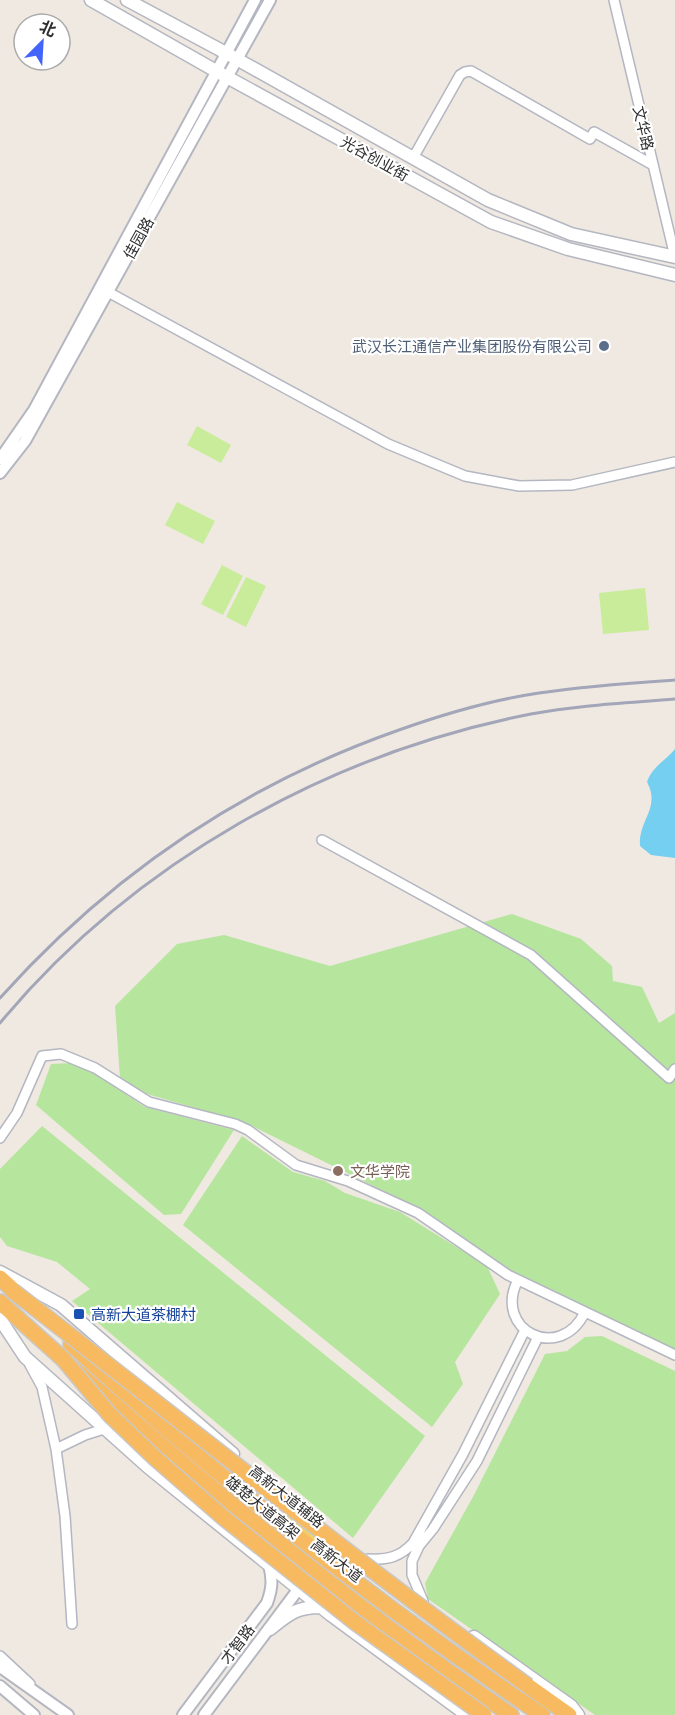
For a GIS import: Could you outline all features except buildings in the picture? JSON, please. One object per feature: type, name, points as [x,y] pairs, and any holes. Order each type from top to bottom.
[{"type":"highway","name":"雄楚大道高架","points":[[0,1278],[131,1397],[244,1493],[422,1629],[542,1715]]},
{"type":"highway","points":[[14,1291],[184,1422],[326,1537],[569,1715]]},
{"type":"highway","name":"雄楚大道高架","points":[[0,1302],[152,1438],[297,1556],[428,1656],[511,1715]]},
{"type":"highway","points":[[64,1360],[110,1415],[163,1466],[224,1518],[356,1623],[484,1715]]},
{"type":"main road","name":"光谷创业街","points":[[91,0],[491,222],[568,249],[675,275]]},
{"type":"main road","name":"光谷创业街","points":[[127,0],[488,200],[571,234],[675,257]]},
{"type":"main road","name":"高新大道辅路","points":[[0,1272],[61,1305],[267,1481],[423,1601],[571,1706],[578,1715]]},
{"type":"main road","name":"高新大道","points":[[0,1272],[98,1362],[169,1423],[319,1546],[443,1640],[550,1715]]},
{"type":"main road","name":"高新大道","points":[[0,1309],[195,1481],[310,1573],[423,1658],[504,1715]]},
{"type":"main road","points":[[0,1319],[26,1357],[104,1430],[321,1607],[467,1715]]},
{"type":"main road","points":[[267,1481],[319,1546]]},
{"type":"main road","points":[[270,1629],[292,1611],[307,1607],[321,1607]]},
{"type":"street","name":"佳园路","points":[[0,459],[34,410],[255,0]]},
{"type":"street","name":"佳园路","points":[[0,472],[26,441],[270,0]]},
{"type":"street","name":"文华路","points":[[614,0],[675,257]]},
{"type":"street","points":[[413,158],[460,75],[471,71],[590,139],[594,132],[653,165]]},
{"type":"street","points":[[108,292],[388,444],[465,476],[519,486],[572,485],[675,462]]},
{"type":"street","points":[[322,840],[531,955],[669,1078],[675,1069]]},
{"type":"street","points":[[0,1138],[17,1113],[42,1056],[61,1054],[95,1068],[149,1102],[235,1124],[248,1130],[296,1165],[348,1181],[418,1213],[518,1280],[675,1355]]},
{"type":"street","points":[[518,1280],[512,1294],[512,1307],[516,1320],[525,1330],[538,1337],[554,1338],[566,1334],[576,1327],[585,1312]]},
{"type":"street","points":[[368,1559],[384,1560],[395,1557],[413,1543],[463,1454],[525,1330]]},
{"type":"street","points":[[423,1601],[412,1575],[412,1561],[419,1546],[477,1461],[538,1337]]},
{"type":"street","points":[[26,1357],[42,1387],[56,1449],[65,1516],[72,1624]]},
{"type":"street","points":[[56,1449],[85,1435],[104,1430]]},
{"type":"street","name":"才智路","points":[[183,1715],[267,1603],[272,1591],[273,1579],[269,1566]]},
{"type":"street","name":"才智路","points":[[204,1715],[310,1573]]},
{"type":"street","points":[[0,1656],[38,1692]]},
{"type":"street","points":[[0,1667],[69,1715]]},
{"type":"street","points":[[0,1686],[30,1712]]},
{"type":"street","points":[[0,1694],[30,1712]]},
{"type":"green space","points":[[197,426],[231,445],[221,463],[187,445]]},
{"type":"green space","points":[[177,502],[215,521],[203,544],[165,525]]},
{"type":"green space","points":[[222,565],[243,576],[223,615],[201,604]]},
{"type":"green space","points":[[246,577],[266,586],[246,627],[226,617]]},
{"type":"green space","points":[[645,588],[649,630],[603,634],[599,593]]},
{"type":"green space","points":[[512,914],[581,939],[612,966],[613,981],[642,987],[659,1023],[675,1013],[675,1349],[514,1272],[418,1208],[244,1122],[147,1094],[120,1078],[115,1006],[177,944],[224,935],[330,966]]},
{"type":"green space","points":[[72,1063],[90,1071],[145,1107],[234,1130],[181,1214],[164,1215],[36,1105],[51,1064]]},
{"type":"green space","points":[[42,1126],[425,1436],[353,1538],[72,1301],[90,1289],[57,1262],[7,1246],[0,1237],[0,1169]]},
{"type":"green space","points":[[242,1136],[293,1172],[325,1181],[345,1193],[400,1212],[487,1266],[500,1294],[455,1362],[463,1384],[432,1427],[183,1225]]},
{"type":"green space","points":[[602,1336],[675,1371],[675,1715],[595,1715],[428,1599],[425,1583],[474,1495],[545,1354],[567,1351],[585,1337]]},
{"type":"water","points":[[675,749],[675,858],[651,855],[640,846],[640,837],[652,799],[647,782],[655,768]]},
{"type":"railway","points":[[0,998],[87,912],[134,873],[182,838],[233,806],[341,752],[451,713],[521,696],[573,688],[675,680]]},
{"type":"railway","points":[[0,1023],[53,965],[110,913],[173,865],[239,824],[308,787],[381,757],[455,732],[549,711],[675,699]]},
{"type":"place","name":"武汉长江通信产业集团股份有限公司","points":[[604,346]]},
{"type":"place","name":"文华学院","points":[[338,1171]]},
{"type":"place","name":"高新大道茶棚村","points":[[79,1314]]}]
